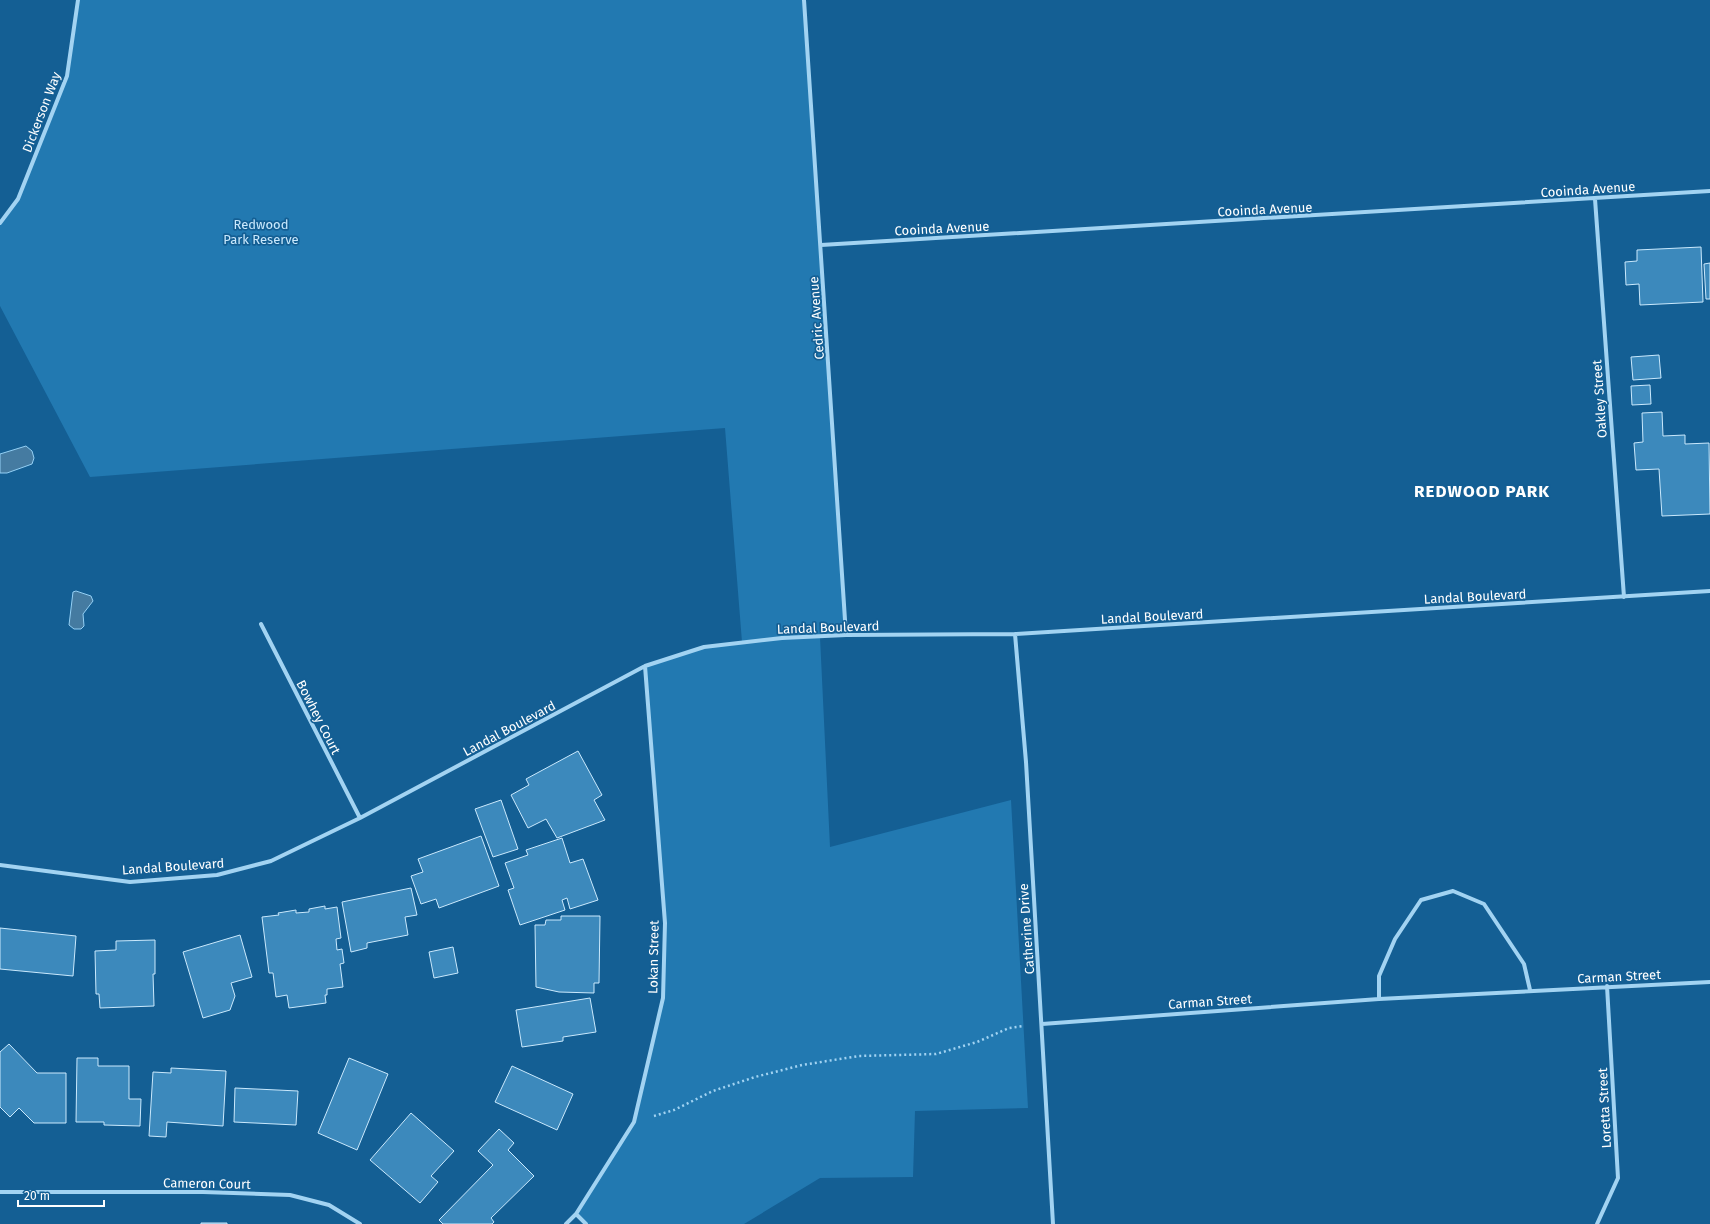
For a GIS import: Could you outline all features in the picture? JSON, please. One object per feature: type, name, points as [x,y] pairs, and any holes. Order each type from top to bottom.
[{"type":"street","name":"Dickerson Way","points":[[0,223],[18,199],[67,76],[78,0]]},
{"type":"street","name":"Cedric Avenue","points":[[804,0],[846,635]]},
{"type":"street","name":"Cooinda Avenue","points":[[821,245],[1710,191]]},
{"type":"street","name":"Oakley Street","points":[[1595,199],[1624,597]]},
{"type":"street","name":"Landal Boulevard","points":[[0,865],[130,882],[217,875],[271,861],[360,818],[645,666],[704,647],[782,638],[846,635],[1015,634],[1710,591]]},
{"type":"street","name":"Bowhey Court","points":[[261,624],[360,818]]},
{"type":"street","name":"Catherine Drive","points":[[1015,634],[1026,762],[1053,1224]]},
{"type":"street","name":"Lokan Street","points":[[566,1224],[576,1214],[634,1122],[663,998],[665,924],[645,666]]},
{"type":"street","points":[[1379,999],[1379,976],[1395,939],[1421,900],[1453,891],[1484,904],[1524,964],[1530,990]]},
{"type":"street","name":"Carman Street","points":[[1042,1024],[1379,999],[1607,986],[1710,982]]},
{"type":"street","name":"Loretta Street","points":[[1597,1224],[1618,1178],[1607,986]]},
{"type":"street","name":"Cameron Court","points":[[0,1192],[195,1192],[290,1195],[329,1205],[360,1224]]},
{"type":"street","points":[[576,1214],[586,1224]]},
{"type":"path","points":[[634,1122],[674,1110],[713,1091],[761,1075],[802,1065],[859,1056],[936,1054],[977,1042],[1010,1028],[1042,1024]]},
{"type":"green space","name":"Redwood Park Reserve","points":[[78,0],[804,0],[846,635],[820,637],[830,847],[1011,800],[1028,1108],[915,1111],[913,1177],[820,1178],[744,1224],[586,1224],[576,1214],[634,1122],[663,998],[665,923],[645,666],[704,647],[742,642],[725,428],[90,477],[0,306],[0,223],[18,199],[67,76]]},
{"type":"shaded area","points":[[26,446],[32,451],[34,458],[32,464],[7,473],[0,473],[0,454]]},
{"type":"shaded area","points":[[76,591],[91,596],[93,601],[83,614],[84,626],[81,629],[74,629],[69,625],[73,592]]},
{"type":"building","points":[[1701,247],[1703,302],[1640,305],[1639,284],[1626,285],[1625,262],[1637,261],[1637,250]]},
{"type":"building","points":[[1710,263],[1710,299],[1706,299],[1704,264]]},
{"type":"building","points":[[1659,355],[1661,378],[1633,380],[1631,357]]},
{"type":"building","points":[[1650,385],[1651,404],[1632,405],[1631,386]]},
{"type":"building","points":[[1662,412],[1663,436],[1685,435],[1685,444],[1709,443],[1710,514],[1662,516],[1659,469],[1636,470],[1634,443],[1643,442],[1642,413]]},
{"type":"building","points":[[578,751],[602,795],[594,800],[605,820],[557,838],[546,819],[528,828],[511,795],[529,785],[526,779]]},
{"type":"building","points":[[501,800],[518,849],[493,857],[475,809]]},
{"type":"building","points":[[481,836],[499,886],[439,908],[436,899],[421,904],[411,876],[423,872],[418,859]]},
{"type":"building","points":[[562,838],[570,863],[583,859],[598,900],[570,909],[567,898],[562,900],[565,910],[520,925],[508,890],[514,888],[505,863],[528,855],[526,850]]},
{"type":"building","points":[[411,888],[417,915],[405,917],[408,935],[367,943],[367,948],[351,952],[342,902]]},
{"type":"building","points":[[325,906],[325,909],[337,907],[341,938],[336,939],[337,950],[342,949],[344,963],[340,964],[343,987],[327,989],[327,995],[325,995],[326,1003],[289,1008],[287,995],[276,997],[273,973],[269,973],[262,917],[279,915],[278,913],[296,910],[296,913],[309,912],[309,909]]},
{"type":"building","points":[[561,916],[600,916],[599,983],[594,983],[594,993],[559,992],[536,987],[535,925],[545,925],[546,920],[561,920]]},
{"type":"building","points":[[0,928],[76,936],[73,976],[0,969]]},
{"type":"building","points":[[240,935],[252,977],[231,983],[235,996],[230,1010],[203,1018],[183,952]]},
{"type":"building","points":[[155,940],[155,974],[153,974],[154,1006],[100,1008],[99,994],[96,994],[95,951],[116,950],[116,941]]},
{"type":"building","points":[[453,947],[458,973],[434,978],[429,952]]},
{"type":"building","points":[[590,998],[596,1032],[563,1037],[563,1041],[522,1047],[516,1010]]},
{"type":"building","points":[[9,1044],[37,1073],[66,1073],[66,1123],[34,1123],[19,1108],[10,1117],[0,1107],[0,1052]]},
{"type":"building","points":[[77,1058],[98,1058],[98,1066],[129,1066],[129,1099],[141,1099],[140,1126],[104,1125],[104,1122],[76,1122]]},
{"type":"building","points":[[349,1058],[388,1074],[357,1150],[318,1133]]},
{"type":"building","points":[[512,1066],[573,1094],[557,1130],[495,1102]]},
{"type":"building","points":[[171,1068],[226,1071],[223,1126],[167,1122],[166,1137],[149,1136],[153,1072],[171,1073]]},
{"type":"building","points":[[235,1088],[298,1091],[296,1125],[234,1122]]},
{"type":"building","points":[[411,1113],[454,1151],[431,1176],[438,1182],[420,1203],[370,1160]]},
{"type":"building","points":[[499,1129],[514,1143],[508,1150],[534,1176],[491,1218],[494,1222],[492,1224],[443,1224],[439,1220],[493,1165],[478,1151]]},
{"type":"building","points":[[227,1223],[227,1224],[201,1224]]},
{"type":"district","name":"REDWOOD PARK","points":[[1482,491]]}]
